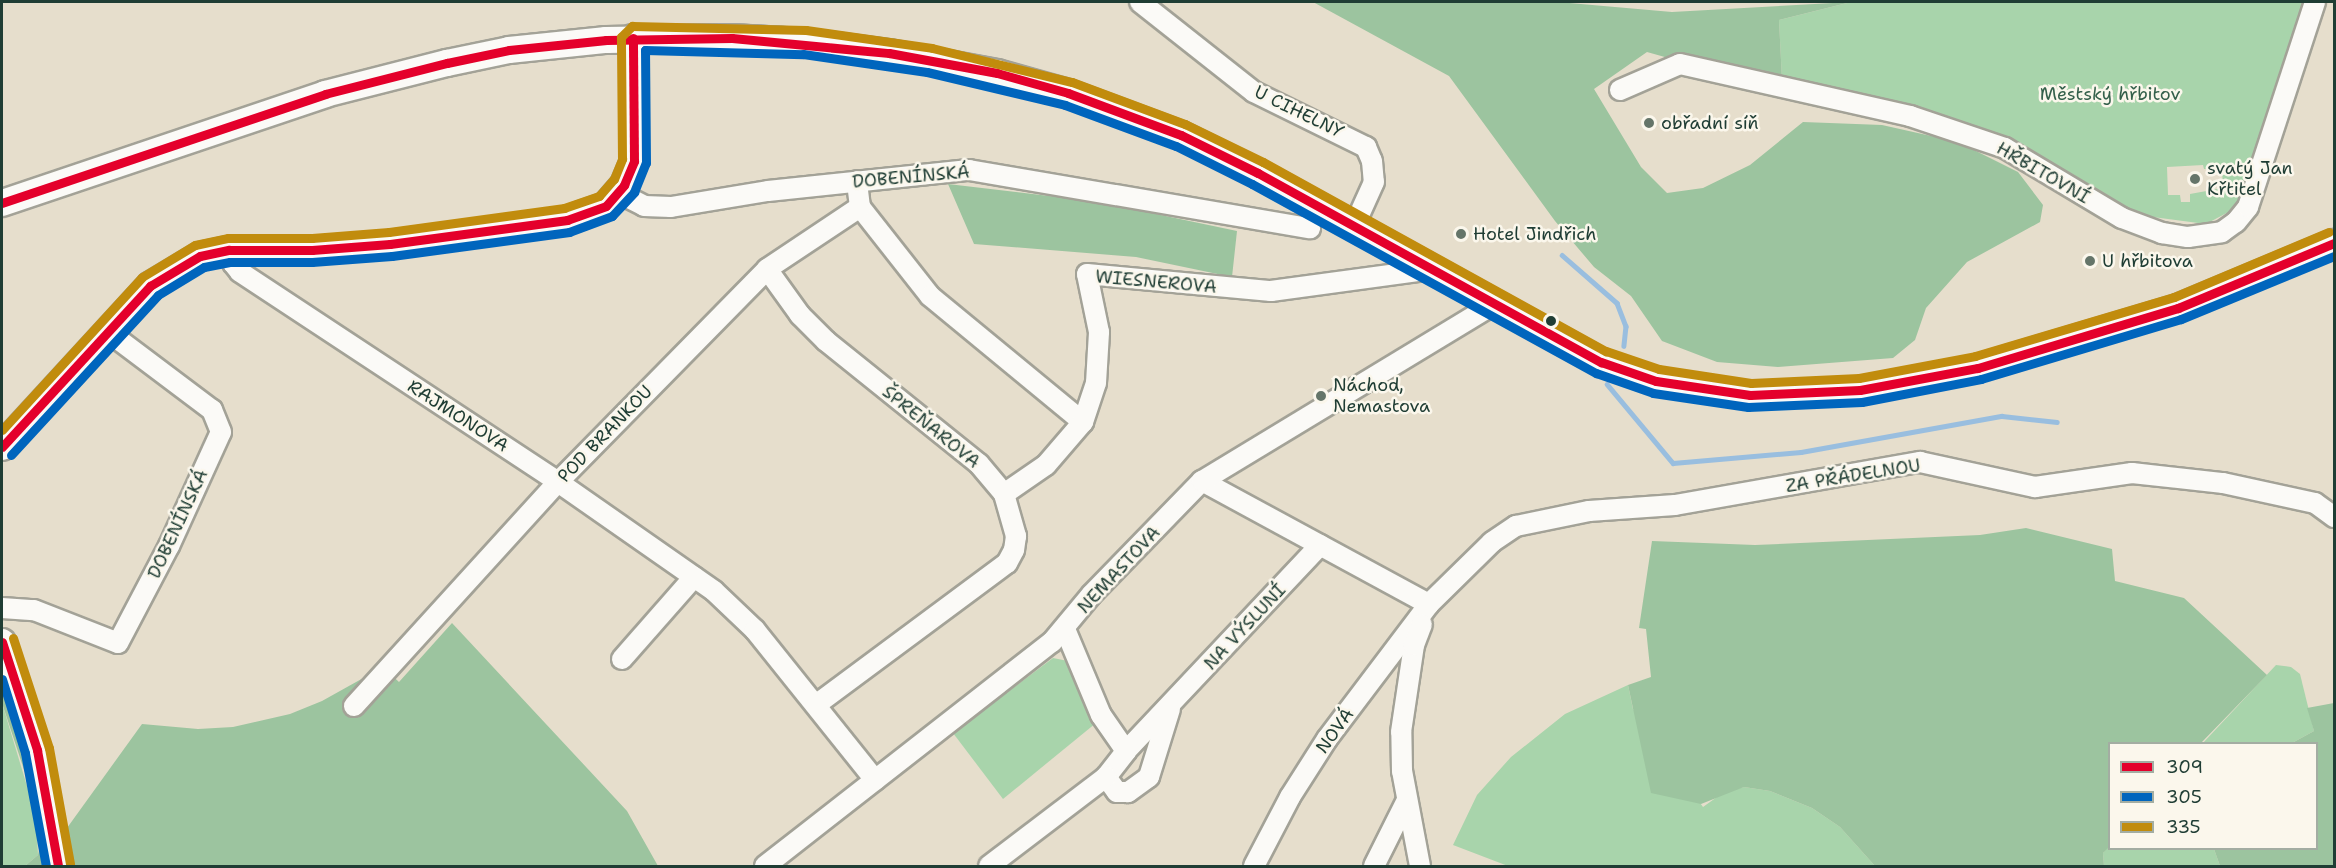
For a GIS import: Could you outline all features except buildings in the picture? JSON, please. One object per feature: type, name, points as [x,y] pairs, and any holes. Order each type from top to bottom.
[{"type":"main road","points":[[2,447],[107,331],[168,273],[200,256],[229,250],[361,247],[567,220],[598,211],[619,193],[632,169],[636,149],[633,38]]},
{"type":"main road","points":[[2,203],[326,94],[386,78],[509,50],[633,38],[804,42],[998,74],[1068,93],[1181,135],[1355,224],[1601,362],[1656,381],[1750,395],[1860,390],[1978,368],[2178,308],[2334,243]]},
{"type":"main road","points":[[2,642],[37,750],[58,867]]},
{"type":"street","name":"U CIHELNY","points":[[1140,2],[1254,92],[1366,147],[1372,161],[1374,182],[1355,224]]},
{"type":"street","name":"HŘBITOVNÍ","points":[[1620,90],[1680,64],[1816,92],[1910,116],[2006,148],[2122,218],[2162,233],[2188,237],[2222,232],[2236,222],[2248,207],[2315,2]]},
{"type":"street","name":"DOBENÍNSKÁ","points":[[619,193],[644,206],[671,207],[857,181],[969,170],[1310,228]]},
{"type":"street","points":[[857,181],[860,207],[930,296],[1083,422],[1046,465],[1004,494]]},
{"type":"street","name":"POD BRANKOU","points":[[354,706],[558,482],[767,269],[860,207]]},
{"type":"street","name":"RAJMONOVA","points":[[229,250],[240,272],[558,482],[694,577],[755,630],[875,780]]},
{"type":"street","name":"ŠPREŇAROVA","points":[[767,269],[800,315],[826,341],[980,464],[1004,494],[1016,536],[1014,550],[1007,563],[817,705]]},
{"type":"street","name":"WIESNEROVA","points":[[1083,422],[1096,383],[1099,332],[1088,274],[1271,291],[1433,269]]},
{"type":"street","name":"NEMASTOVA","points":[[765,867],[1065,629],[1091,595],[1202,482],[1494,304]]},
{"type":"street","name":"DOBENÍNSKÁ","points":[[2,608],[34,610],[118,643],[169,546],[221,432],[212,410],[107,331]]},
{"type":"street","name":"ZA PŘÁDELNOU","points":[[1429,604],[1485,549],[1516,526],[1588,511],[1675,505],[1920,462],[2036,487],[2132,473],[2223,483],[2315,503],[2334,517]]},
{"type":"street","points":[[1202,482],[1429,604],[1414,645],[1401,732],[1407,800],[1420,867]]},
{"type":"street","name":"NA VÝSLUNÍ","points":[[989,867],[1106,777],[1126,751],[1170,709],[1320,545]]},
{"type":"street","points":[[622,659],[694,577]]},
{"type":"street","name":"NOVÁ","points":[[1254,867],[1290,797],[1327,739],[1429,604]]},
{"type":"street","points":[[1065,629],[1101,715],[1126,751]]},
{"type":"street","name":"NA VÝSLUNÍ","points":[[1106,777],[1117,792],[1128,792],[1149,777],[1170,709]]},
{"type":"street","points":[[1374,867],[1407,800]]},
{"type":"green space","points":[[1313,2],[1558,2],[1672,12],[1851,2],[1779,20],[1782,80],[1711,70],[1647,52],[1594,89],[1641,167],[1667,193],[1703,188],[1750,165],[1803,122],[1882,125],[1958,142],[2018,172],[2043,205],[2040,222],[1967,262],[1926,308],[1915,340],[1893,358],[1778,367],[1717,362],[1662,341],[1631,296],[1594,267],[1555,221],[1449,76]]},
{"type":"green space","name":"Městský hřbitov","points":[[1851,2],[2305,2],[2236,208],[2206,224],[2145,216],[2072,180],[2041,157],[1983,133],[1782,80],[1779,20]],"holes":[[[2203,165],[2204,169],[2222,168],[2223,188],[2190,194],[2190,202],[2181,202],[2180,195],[2168,195],[2167,167]]]},
{"type":"green space","points":[[948,184],[1099,202],[1237,231],[1232,277],[1136,257],[974,244]]},
{"type":"green space","points":[[2026,528],[2112,549],[2115,581],[2184,598],[2267,675],[2202,742],[2108,742],[2108,848],[2103,853],[2104,866],[1875,866],[1840,827],[1812,808],[1770,791],[1744,787],[1701,804],[1651,793],[1628,685],[1651,677],[1646,629],[1639,628],[1652,541],[1755,545],[1980,535]]},
{"type":"green space","points":[[452,623],[627,811],[658,866],[72,866],[67,828],[142,724],[198,729],[233,727],[290,714],[322,701],[383,667],[399,682]]},
{"type":"green space","points":[[1053,658],[1068,661],[1096,723],[1003,799],[953,733]]},
{"type":"green space","points":[[2276,665],[2291,667],[2300,674],[2314,731],[2294,742],[2204,742]]},
{"type":"green space","points":[[2,680],[24,753],[40,833],[44,866],[25,866],[38,855],[40,844],[26,776],[2,703]]},
{"type":"green space","points":[[1628,685],[1633,709],[1703,807],[1724,792],[1744,787],[1770,791],[1812,808],[1840,827],[1875,866],[1508,866],[1453,845],[1477,795],[1511,757],[1565,714]]},
{"type":"green space","points":[[2,703],[36,816],[38,855],[25,866],[2,866]]},
{"type":"green space","points":[[2334,703],[2334,866],[2220,866],[2214,850],[2318,850],[2318,742],[2294,742],[2314,731],[2307,708]]},
{"type":"green space","points":[[2108,847],[2108,850],[2214,850],[2220,866],[2104,866],[2103,853]]},
{"type":"waterway","points":[[1562,255],[1617,303],[1626,326],[1624,346]]},
{"type":"waterway","points":[[1607,384],[1673,463],[1801,452],[2002,416],[2057,422]]},
{"type":"transit line","name":"335","points":[[2,430],[142,277],[195,245],[228,238],[312,238],[389,232],[564,208],[599,196],[614,179],[622,159],[621,37],[632,26],[806,30],[932,48],[1072,82],[1185,124],[1263,162],[1606,351],[1659,369],[1751,383],[1859,378],[1975,356],[2174,297],[2329,232]]},
{"type":"transit line","name":"309","points":[[2,447],[150,286],[200,256],[229,250],[312,250],[390,244],[567,220],[606,206],[624,185],[634,161],[633,38]]},
{"type":"transit line","name":"309","points":[[2,203],[325,94],[447,63],[509,50],[606,40],[732,38],[889,53],[997,73],[1068,93],[1181,135],[1258,173],[1601,362],[1656,381],[1750,395],[1860,390],[1978,368],[2178,308],[2334,243]]},
{"type":"transit line","name":"305","points":[[11,455],[158,295],[204,267],[230,262],[312,262],[392,256],[569,232],[612,216],[634,192],[646,163],[645,50],[803,54],[927,72],[1065,105],[1176,146],[1252,184],[1596,373],[1653,393],[1748,407],[1862,402],[1981,379],[2181,319],[2334,256]]},
{"type":"transit line","name":"335","points":[[13,638],[49,748],[70,864]]},
{"type":"transit line","name":"309","points":[[2,642],[37,750],[58,866]]},
{"type":"transit line","name":"305","points":[[2,679],[25,753],[46,866]]},
{"type":"place","name":"obřadní síň","points":[[1649,123]]},
{"type":"place","name":"svatý Jan Křtitel","points":[[2195,179]]},
{"type":"place","name":"Hotel Jindřich","points":[[1461,234]]},
{"type":"place","name":"U hřbitova","points":[[2090,261]]},
{"type":"place","name":"Náchod, Nemastova","points":[[1321,396]]}]
